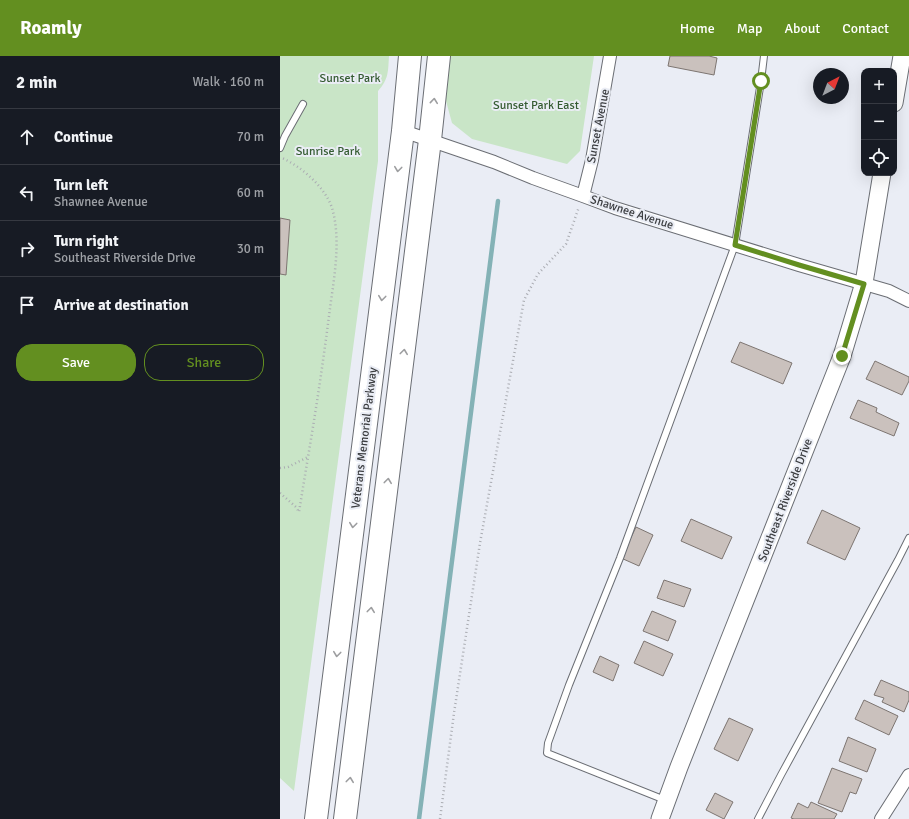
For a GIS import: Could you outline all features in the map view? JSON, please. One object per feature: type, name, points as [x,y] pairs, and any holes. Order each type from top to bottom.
[{"type":"highway","name":"Veterans Memorial Parkway","points":[[316,819],[403,131],[410,56]]},
{"type":"highway","points":[[345,819],[430,140],[439,56]]},
{"type":"street","name":"Sunset Avenue","points":[[583,196],[592,160],[610,56]]},
{"type":"street","points":[[897,85],[902,56]]},
{"type":"street","name":"Shawnee Avenue","points":[[403,131],[494,162],[615,208],[799,265],[889,291],[909,301]]},
{"type":"street","name":"Southeast Riverside Drive","points":[[660,819],[679,767],[842,356],[864,284],[882,176]]},
{"type":"street","points":[[881,819],[909,775]]},
{"type":"lane","points":[[667,801],[547,753],[548,743],[620,558],[735,245],[764,56]]},
{"type":"lane","points":[[280,148],[303,104]]},
{"type":"lane","points":[[758,819],[909,538]]},
{"type":"path","points":[[280,493],[296,507],[299,512],[323,360],[337,255],[335,223],[332,207],[315,180],[285,159]]},
{"type":"path","points":[[440,819],[454,713],[480,543],[524,300],[538,274],[566,244],[583,196]]},
{"type":"path","points":[[280,468],[288,467],[308,457]]},
{"type":"green space","name":"Sunrise Park","points":[[280,56],[389,56],[386,79],[378,91],[378,161],[294,791],[280,778]]},
{"type":"green space","name":"Sunset Park East","points":[[448,56],[594,56],[580,151],[567,164],[472,139],[452,123],[443,90]]},
{"type":"building","points":[[670,56],[709,56],[717,58],[714,75],[668,66]]},
{"type":"building","points":[[280,218],[290,220],[286,275],[280,274]]},
{"type":"building","points":[[740,342],[792,363],[783,384],[731,362]]},
{"type":"building","points":[[875,361],[909,377],[909,381],[902,395],[866,379]]},
{"type":"building","points":[[858,400],[877,408],[876,412],[899,423],[894,436],[850,418]]},
{"type":"building","points":[[822,510],[860,528],[845,560],[807,543]]},
{"type":"building","points":[[691,519],[732,537],[722,559],[681,541]]},
{"type":"building","points":[[636,527],[653,535],[639,566],[621,558]]},
{"type":"building","points":[[664,580],[691,589],[684,607],[657,598]]},
{"type":"building","points":[[652,611],[676,621],[668,641],[643,631]]},
{"type":"building","points":[[644,641],[673,654],[663,676],[634,663]]},
{"type":"building","points":[[600,656],[619,665],[613,681],[593,672]]},
{"type":"building","points":[[881,680],[909,692],[909,700],[904,712],[882,702],[884,698],[874,695]]},
{"type":"building","points":[[864,700],[898,716],[889,735],[855,719]]},
{"type":"building","points":[[729,718],[753,729],[738,761],[714,749]]},
{"type":"building","points":[[848,737],[876,749],[867,772],[839,761]]},
{"type":"building","points":[[832,768],[862,779],[856,794],[850,792],[842,812],[818,803]]},
{"type":"building","points":[[715,793],[733,802],[724,819],[706,810]]},
{"type":"building","points":[[811,802],[837,814],[834,819],[791,818],[798,803],[808,808]]},
{"type":"waterway","points":[[419,819],[498,201]]},
{"type":"route","points":[[761,81],[735,245],[864,284],[842,356]]},
{"type":"park label","name":"Sunset Park","points":[[350,78]]}]
